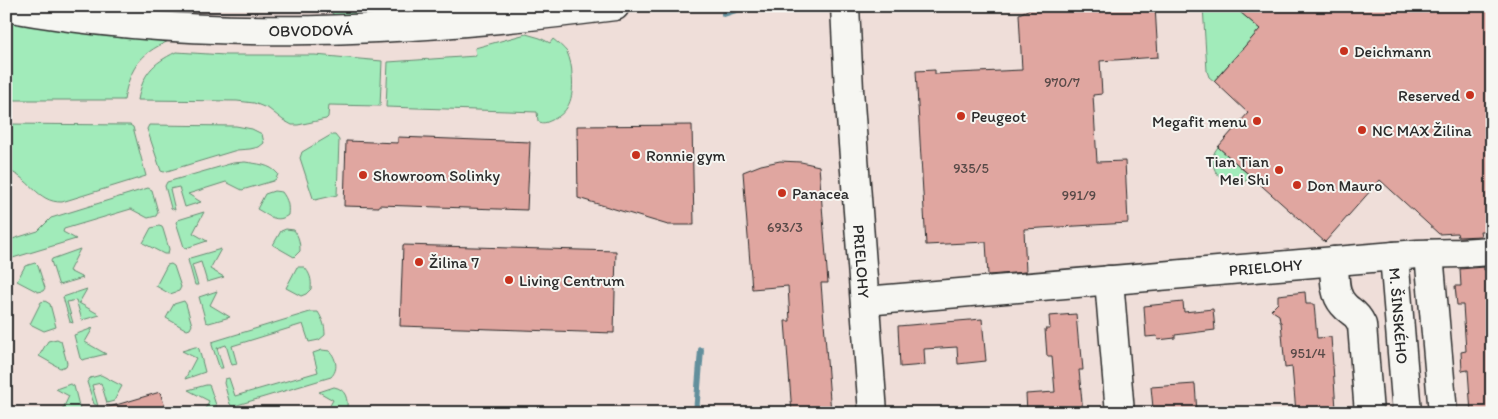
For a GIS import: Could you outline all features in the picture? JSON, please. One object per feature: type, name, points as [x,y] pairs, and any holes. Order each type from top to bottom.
[{"type":"street","name":"OBVODOVÁ","points":[[6,7],[110,23],[217,30],[321,31],[466,23],[583,8],[615,6]]},
{"type":"street","name":"PRIELOHY","points":[[845,6],[848,90],[864,301],[1394,256]]},
{"type":"street","name":"M. ŠINSKÉHO","points":[[1407,413],[1394,256],[1492,250]]},
{"type":"street","points":[[1430,254],[1443,413]]},
{"type":"street","points":[[1334,261],[1336,292],[1343,304],[1358,315],[1362,324],[1369,413]]},
{"type":"street","points":[[1110,280],[1120,413]]},
{"type":"street","points":[[864,301],[873,413]]},
{"type":"green space","points":[[327,6],[363,6],[363,11],[338,16],[333,14]]},
{"type":"green space","points":[[1203,6],[1233,6],[1260,29],[1214,81],[1209,77],[1207,71]]},
{"type":"green space","points":[[6,18],[174,39],[154,49],[139,61],[130,78],[124,100],[6,100]]},
{"type":"green space","points":[[526,34],[550,43],[553,39],[567,52],[572,69],[572,95],[567,107],[558,117],[544,123],[538,121],[537,112],[386,107],[388,62],[476,56],[475,48]]},
{"type":"green space","points":[[176,52],[225,55],[315,55],[382,61],[380,106],[329,105],[328,117],[326,119],[292,125],[269,109],[254,103],[237,101],[138,100],[143,83],[150,70]]},
{"type":"green space","points":[[6,124],[130,125],[133,127],[146,176],[62,202],[53,201],[39,194],[14,173],[6,170]]},
{"type":"green space","points":[[149,125],[236,126],[252,129],[262,134],[264,143],[259,147],[237,150],[164,172],[161,171],[147,129]]},
{"type":"green space","points":[[331,135],[335,135],[339,140],[337,195],[315,200],[300,158],[302,152]]},
{"type":"green space","points":[[1218,147],[1251,177],[1243,182],[1235,183],[1220,177],[1215,171],[1213,163],[1213,155]]},
{"type":"green space","points":[[245,162],[271,168],[278,174],[276,179],[242,190],[226,182],[188,194],[201,202],[185,207],[179,187],[170,189],[175,210],[171,208],[165,186],[167,182],[233,163]]},
{"type":"green space","points":[[148,188],[152,190],[158,212],[156,216],[148,218],[131,209],[64,229],[63,232],[76,239],[6,260],[6,241],[38,231],[51,218]]},
{"type":"green space","points":[[274,191],[282,192],[287,200],[288,215],[284,218],[272,218],[257,209],[265,194]]},
{"type":"green space","points":[[204,212],[193,233],[207,241],[184,247],[176,222]]},
{"type":"green space","points":[[159,226],[163,229],[169,249],[168,254],[164,254],[143,243],[151,228]]},
{"type":"green space","points":[[286,229],[294,230],[299,240],[300,251],[294,257],[273,245],[281,231]]},
{"type":"green space","points":[[80,249],[69,271],[83,278],[59,285],[52,259]]},
{"type":"green space","points":[[221,249],[210,269],[224,277],[207,282],[201,262],[192,265],[198,285],[195,285],[188,260]]},
{"type":"green space","points":[[35,263],[38,266],[45,288],[43,291],[38,292],[17,281],[25,266]]},
{"type":"green space","points":[[171,264],[174,266],[181,287],[179,291],[170,294],[156,286],[167,265]]},
{"type":"green space","points":[[297,267],[304,267],[311,280],[311,289],[301,296],[286,288]]},
{"type":"green space","points":[[87,289],[79,303],[100,315],[82,320],[76,300],[67,302],[73,323],[70,322],[63,297]]},
{"type":"green space","points":[[217,291],[210,305],[230,317],[209,323],[206,322],[199,297]]},
{"type":"green space","points":[[45,301],[50,304],[56,327],[44,331],[30,324],[41,302]]},
{"type":"green space","points":[[184,301],[192,325],[187,330],[166,318],[174,304]]},
{"type":"green space","points":[[310,312],[318,312],[325,329],[325,335],[319,340],[309,342],[303,324],[232,346],[237,364],[232,365],[226,345],[217,348],[223,368],[220,368],[212,342]]},
{"type":"green space","points":[[93,328],[85,342],[106,354],[82,360],[74,335]]},
{"type":"green space","points":[[57,339],[61,341],[67,363],[66,366],[60,368],[39,356],[48,341]]},
{"type":"green space","points":[[195,347],[199,349],[205,372],[185,379],[196,358],[182,351]]},
{"type":"green space","points":[[322,350],[330,351],[334,357],[336,367],[331,377],[234,406],[230,404],[224,383],[225,379],[229,378],[235,396],[318,372],[313,353]]},
{"type":"green space","points":[[101,375],[122,386],[114,401],[107,403],[101,383],[92,385],[98,406],[94,404],[87,382],[90,378]]},
{"type":"green space","points":[[70,384],[74,386],[80,410],[74,413],[61,413],[69,396],[56,389]]},
{"type":"green space","points":[[206,385],[210,387],[217,408],[217,410],[211,413],[203,413],[209,401],[188,390]]},
{"type":"green space","points":[[334,387],[344,392],[347,410],[344,413],[326,413],[333,400],[319,392]]},
{"type":"building","points":[[1036,6],[1155,6],[1158,57],[1100,61],[1102,94],[1093,95],[1097,162],[1125,161],[1128,223],[1024,229],[1026,272],[988,275],[986,242],[926,245],[916,71],[935,70],[935,74],[1022,70],[1019,14]]},
{"type":"building","name":"NC MAX Žilina","points":[[1233,6],[1492,6],[1492,231],[1480,231],[1481,236],[1458,237],[1457,233],[1439,234],[1380,180],[1325,242],[1218,147],[1248,113],[1214,81],[1260,29]]},
{"type":"building","points":[[692,125],[694,225],[668,225],[578,198],[577,126]]},
{"type":"building","points":[[398,137],[530,142],[527,210],[379,205],[379,207],[344,206],[346,141],[398,143]]},
{"type":"building","points":[[780,161],[801,162],[819,166],[828,283],[821,283],[831,413],[792,413],[785,321],[790,321],[788,286],[752,289],[743,172],[761,165]]},
{"type":"building","name":"Living Centrum","points":[[403,245],[616,251],[614,333],[400,326]]},
{"type":"building","points":[[1484,267],[1484,270],[1492,270],[1492,413],[1471,413],[1468,370],[1462,371],[1461,352],[1466,351],[1463,305],[1457,305],[1455,286],[1461,286],[1460,269]]},
{"type":"building","points":[[1305,292],[1306,304],[1314,304],[1317,338],[1331,337],[1336,409],[1296,412],[1292,367],[1285,368],[1281,322],[1279,315],[1271,310],[1278,303],[1278,295]]},
{"type":"building","points":[[1183,302],[1184,312],[1213,309],[1215,330],[1175,335],[1175,338],[1158,340],[1157,336],[1146,337],[1144,306]]},
{"type":"building","points":[[1076,314],[1083,370],[1079,370],[1083,413],[1027,413],[1026,394],[1055,392],[1052,356],[1047,356],[1045,329],[1050,329],[1049,316]]},
{"type":"building","points":[[982,319],[986,361],[958,364],[957,347],[924,349],[925,365],[900,367],[898,326]]},
{"type":"building","points":[[1195,384],[1197,413],[1164,413],[1164,407],[1153,408],[1151,387]]},
{"type":"building","points":[[160,392],[167,413],[106,413],[106,408]]},
{"type":"waterway","points":[[724,14],[748,6]]},
{"type":"waterway","points":[[696,413],[701,350]]},
{"type":"place","name":"Deichmann","points":[[1344,51]]},
{"type":"place","name":"Reserved","points":[[1470,95]]},
{"type":"place","name":"Peugeot","points":[[961,116]]},
{"type":"place","name":"Megafit menu","points":[[1257,121]]},
{"type":"place","name":"NC MAX Žilina","points":[[1362,130]]},
{"type":"place","name":"Ronnie gym","points":[[636,155]]},
{"type":"place","name":"Tian Tian Mei Shi","points":[[1279,170]]},
{"type":"place","name":"Showroom Solinky","points":[[363,175]]},
{"type":"place","name":"Don Mauro","points":[[1297,185]]},
{"type":"place","name":"Panacea","points":[[782,193]]},
{"type":"place","name":"Žilina 7","points":[[419,262]]},
{"type":"place","name":"Living Centrum","points":[[509,280]]}]
